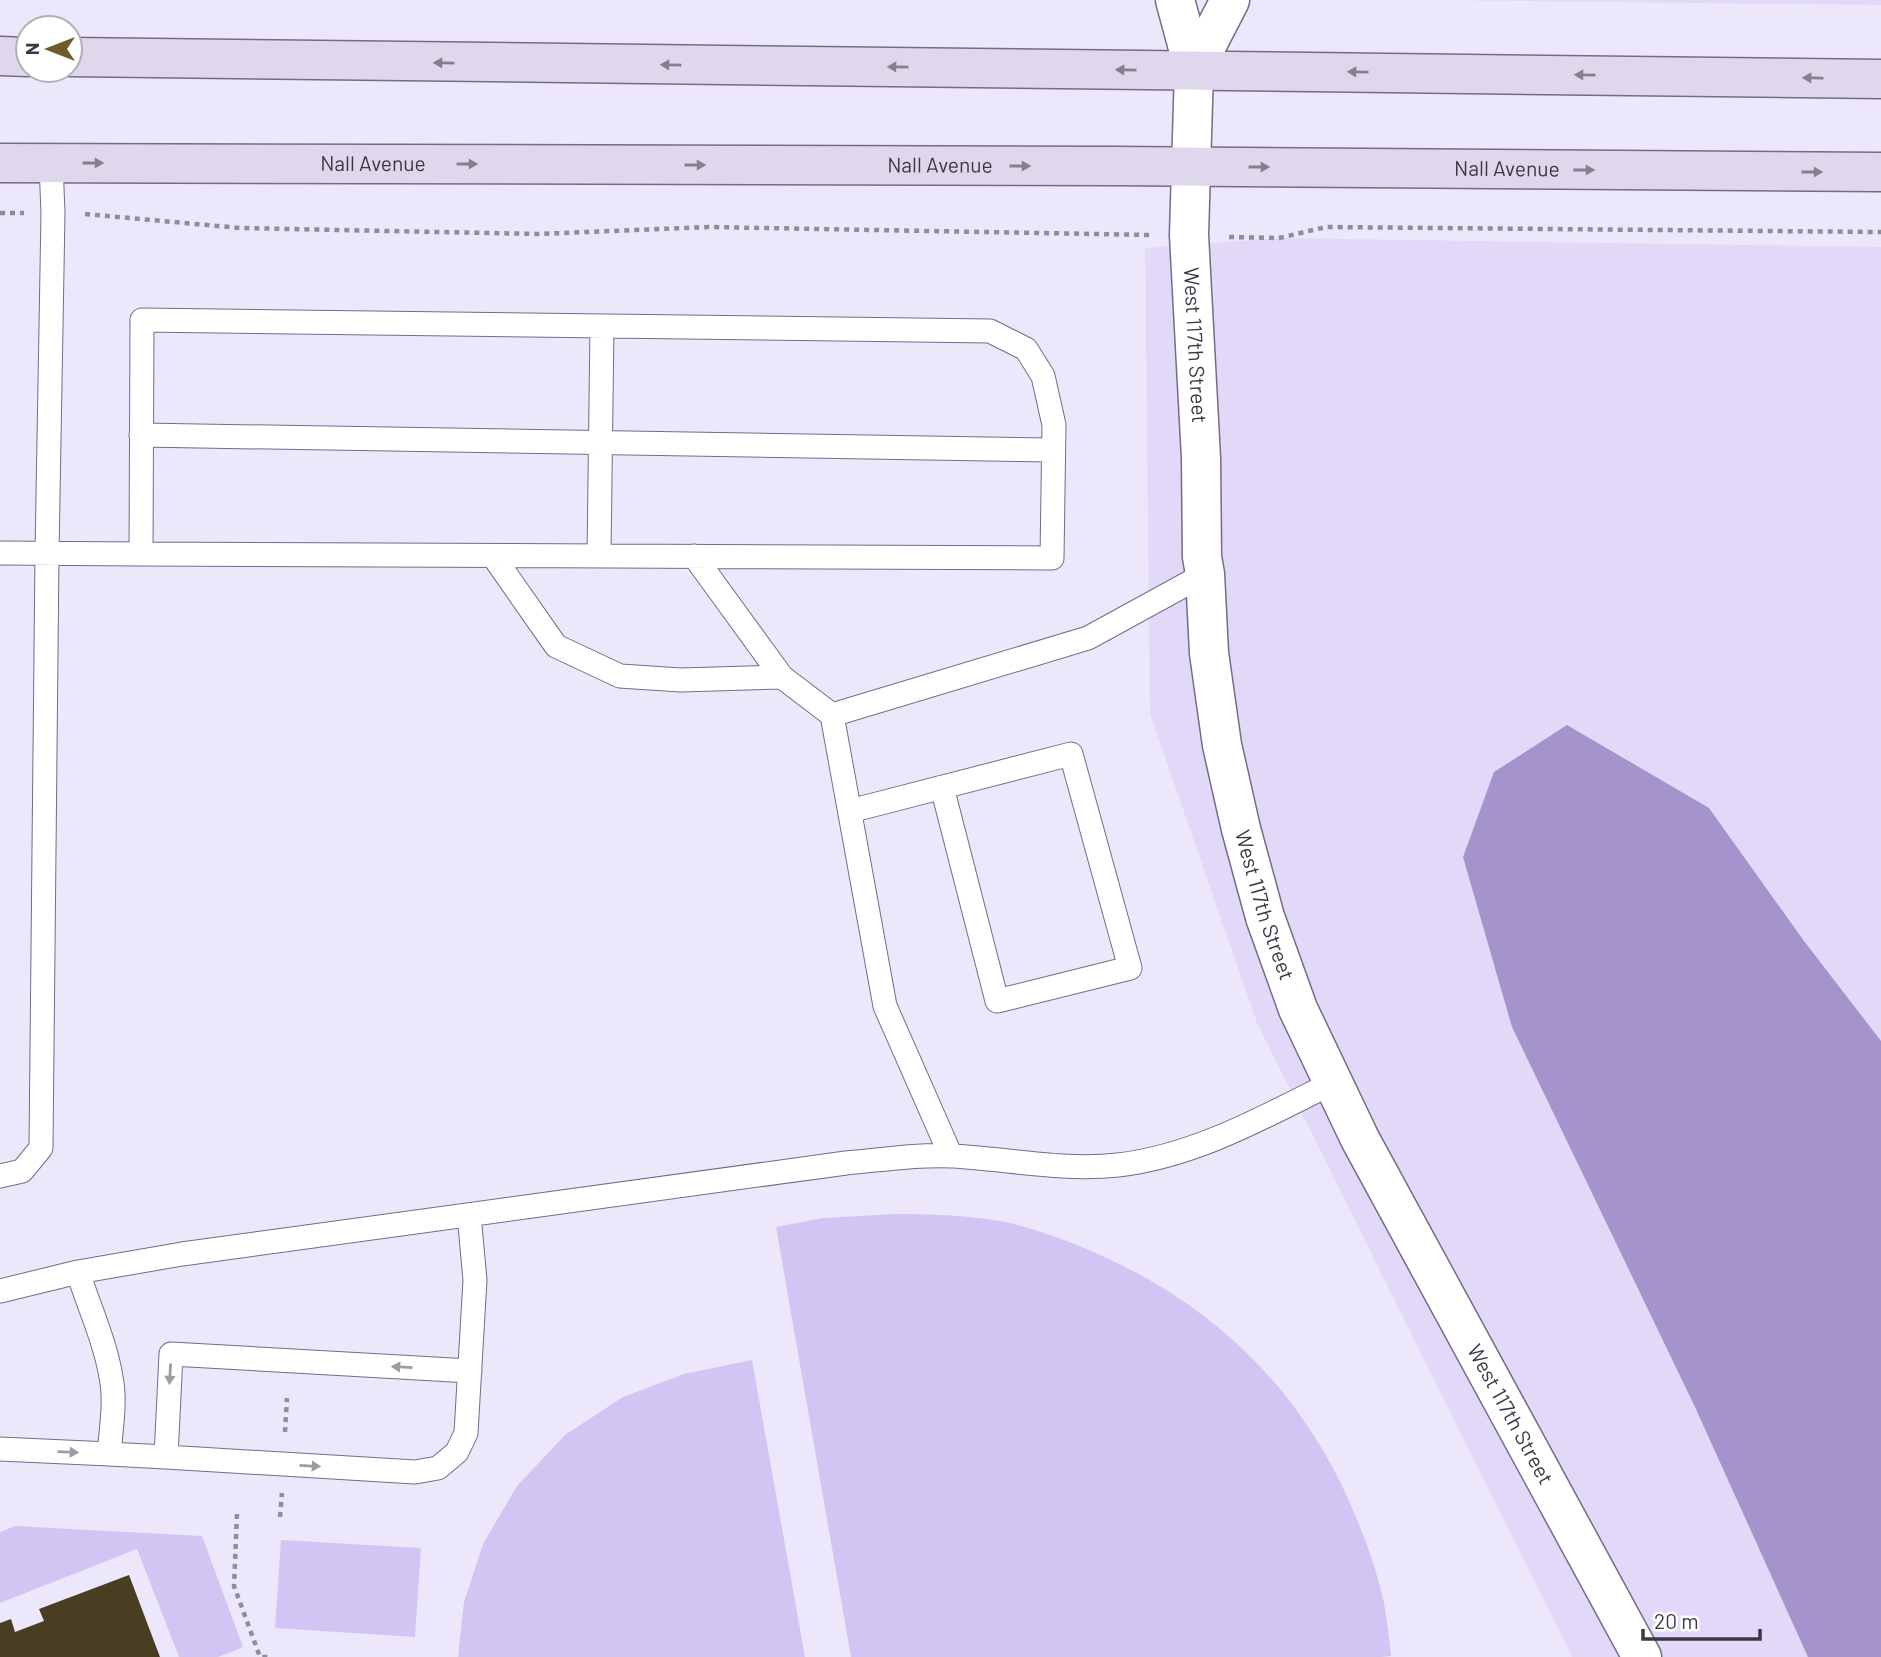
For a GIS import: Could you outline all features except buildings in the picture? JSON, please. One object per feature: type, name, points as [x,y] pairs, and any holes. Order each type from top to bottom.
[{"type":"main road","points":[[84,57],[1881,79]]},
{"type":"main road","name":"Nall Avenue","points":[[0,163],[1190,167],[1881,173]]},
{"type":"street","name":"West 117th Street","points":[[1175,0],[1194,70],[1189,235],[1201,458],[1202,557],[1209,653],[1222,745],[1265,917],[1297,1009],[1360,1139],[1642,1657]]},
{"type":"street","name":"West 117th Street","points":[[1194,70],[1230,0]]},
{"type":"lane","points":[[0,1177],[22,1171],[41,1148],[51,163]]},
{"type":"lane","points":[[0,553],[47,554],[1052,558],[1054,425],[1043,376],[1026,349],[990,331],[142,320],[141,554]]},
{"type":"lane","points":[[598,556],[603,326]]},
{"type":"lane","points":[[141,435],[1053,450]]},
{"type":"lane","points":[[493,556],[556,646],[620,676],[681,680],[782,677]]},
{"type":"lane","points":[[694,556],[782,677],[832,715],[885,1006],[951,1156]]},
{"type":"lane","points":[[832,715],[1088,638],[1205,573]]},
{"type":"lane","points":[[850,811],[943,787],[1071,754],[1130,968],[997,1001],[943,787]]},
{"type":"lane","points":[[0,1291],[78,1272],[169,1256],[846,1163],[902,1157],[951,1156],[1060,1166],[1118,1165],[1189,1149],[1235,1131],[1332,1083]]},
{"type":"lane","points":[[0,1449],[415,1472],[438,1468],[457,1452],[466,1433],[475,1280],[469,1215]]},
{"type":"lane","points":[[78,1272],[112,1379],[113,1412],[109,1454]]},
{"type":"lane","points":[[166,1457],[171,1354],[470,1371]]},
{"type":"path","points":[[0,213],[84,214],[253,229],[538,234],[709,227],[1189,235],[1279,239],[1326,227],[1881,232]]},
{"type":"path","points":[[237,1514],[234,1586],[260,1657],[272,1657]]},
{"type":"shaded area","points":[[1429,0],[1881,0],[1881,5]]},
{"type":"shaded area","points":[[1279,238],[1881,247],[1881,1657],[1572,1657],[1257,1023],[1150,714],[1145,248]]},
{"type":"shaded area","points":[[1567,725],[1709,808],[1804,941],[1881,1041],[1881,1657],[1808,1657],[1695,1407],[1512,1027],[1463,857],[1494,772]]},
{"type":"shaded area","points":[[895,1214],[987,1219],[1051,1235],[1144,1277],[1185,1302],[1222,1331],[1256,1363],[1287,1398],[1338,1477],[1376,1572],[1384,1603],[1391,1656],[851,1657],[776,1227],[823,1218]]},
{"type":"shaded area","points":[[752,1360],[805,1657],[458,1657],[464,1602],[483,1544],[517,1486],[565,1435],[623,1397],[684,1374]]},
{"type":"shaded area","points":[[15,1526],[202,1536],[243,1647],[218,1657],[179,1657],[137,1549],[0,1603],[0,1532]]},
{"type":"shaded area","points":[[281,1540],[421,1548],[415,1637],[275,1628]]}]
